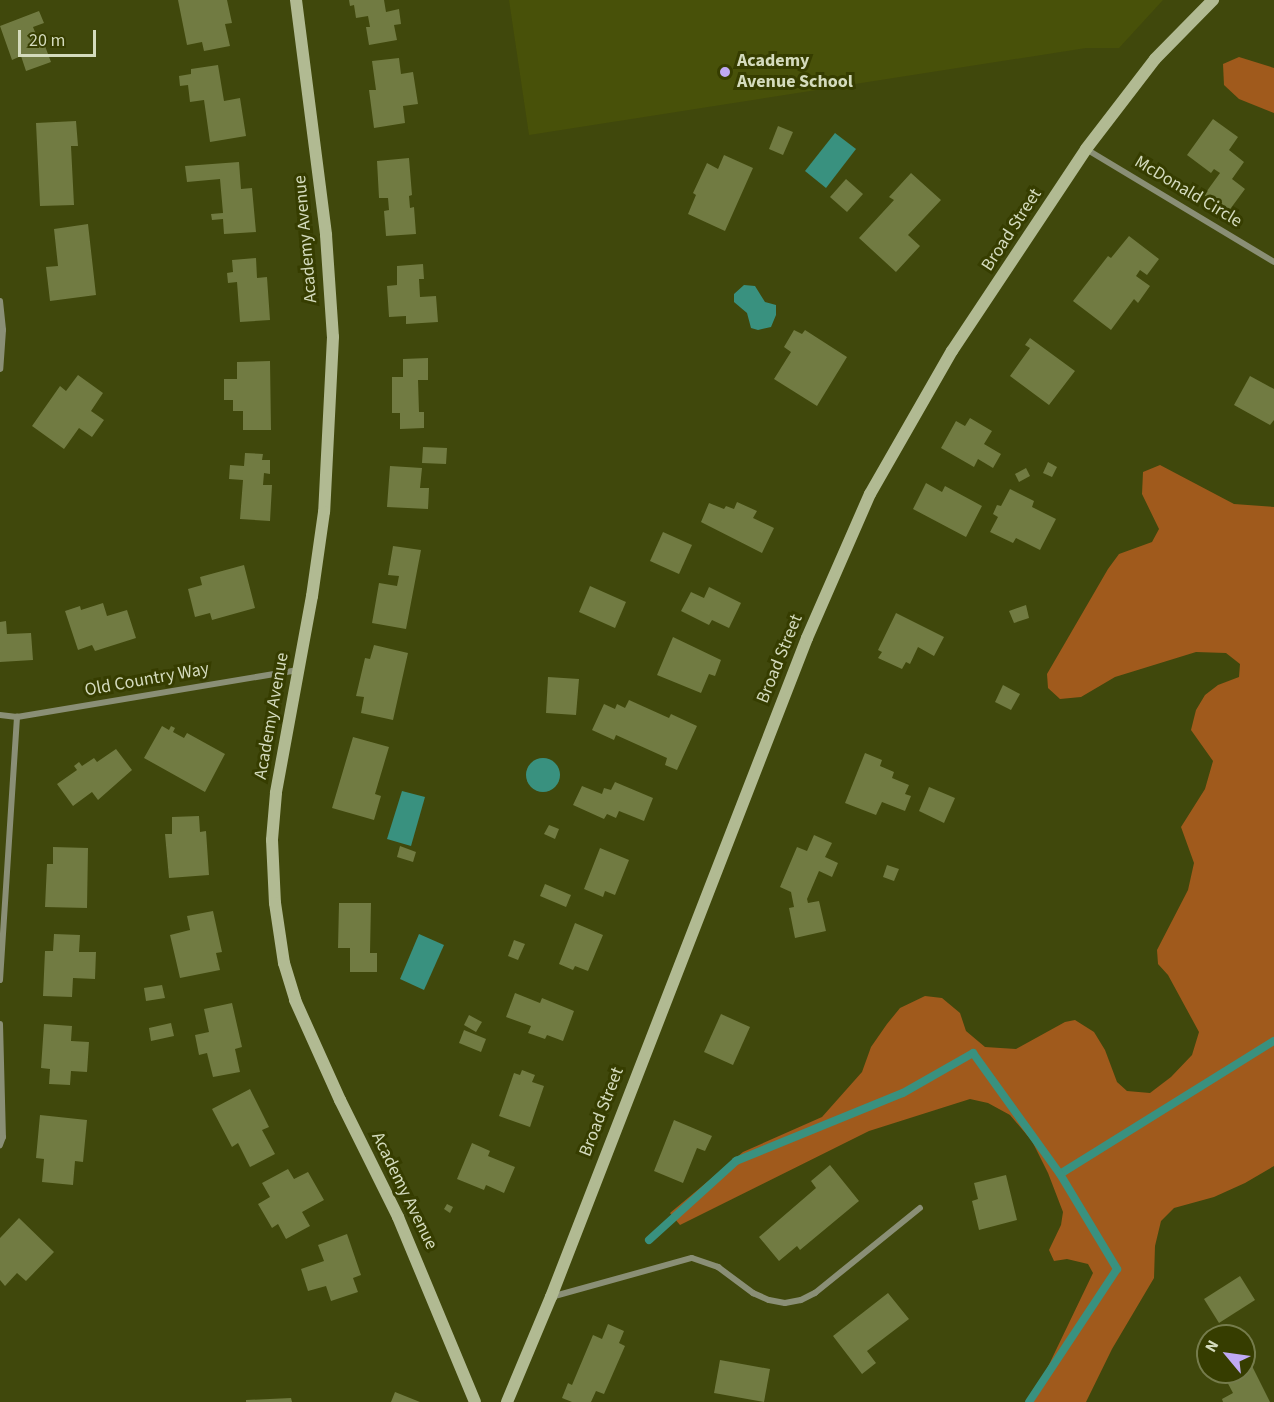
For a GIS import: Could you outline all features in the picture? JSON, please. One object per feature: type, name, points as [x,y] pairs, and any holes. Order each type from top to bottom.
[{"type":"main road","name":"Academy Avenue","points":[[296,0],[326,235],[333,337],[324,512],[276,793],[272,840],[275,903],[284,963],[295,1000],[416,1257],[475,1402]]},
{"type":"main road","name":"Broad Street","points":[[507,1402],[551,1297],[794,671],[856,524],[898,440],[952,351],[1086,149],[1155,59],[1213,0]]},
{"type":"street","name":"McDonald Circle","points":[[1086,149],[1274,262]]},
{"type":"street","points":[[0,301],[3,330],[0,369]]},
{"type":"street","name":"Old Country Way","points":[[0,715],[17,717],[298,669]]},
{"type":"street","points":[[0,980],[17,717]]},
{"type":"street","points":[[0,1024],[3,1137],[0,1145]]},
{"type":"street","points":[[551,1297],[692,1258],[718,1267],[753,1293],[769,1300],[785,1303],[801,1300],[815,1293],[920,1208]]},
{"type":"shaded area","name":"Academy Avenue School","points":[[509,0],[1163,0],[1119,48],[1086,48],[529,135]]},
{"type":"shaded area","points":[[1239,57],[1274,68],[1274,113],[1239,99],[1224,85],[1223,64]]},
{"type":"shaded area","points":[[1160,465],[1234,504],[1274,507],[1274,1166],[1214,1197],[1174,1208],[1161,1221],[1155,1246],[1154,1278],[1112,1349],[1086,1402],[1031,1402],[1093,1273],[1088,1264],[1067,1259],[1054,1261],[1049,1250],[1061,1225],[1063,1212],[1048,1173],[1032,1141],[1010,1115],[988,1103],[970,1099],[869,1131],[680,1225],[670,1213],[743,1152],[822,1117],[862,1072],[871,1047],[900,1008],[925,996],[942,998],[960,1013],[966,1031],[985,1047],[1016,1049],[1065,1022],[1075,1020],[1094,1032],[1105,1050],[1117,1082],[1127,1091],[1150,1093],[1171,1077],[1192,1055],[1199,1032],[1168,975],[1158,964],[1157,950],[1188,890],[1194,863],[1181,827],[1205,789],[1213,761],[1191,730],[1196,710],[1205,695],[1218,685],[1239,677],[1240,664],[1226,653],[1196,652],[1115,677],[1081,697],[1060,699],[1048,688],[1047,674],[1119,554],[1152,542],[1159,529],[1142,494],[1143,472]]},
{"type":"water","points":[[835,133],[856,149],[826,188],[805,171]]},
{"type":"water","points":[[744,285],[755,286],[765,302],[776,305],[776,315],[771,327],[758,330],[751,328],[747,313],[734,302],[734,294]]},
{"type":"water","points":[[543,758],[555,763],[560,775],[555,787],[543,792],[531,787],[526,775],[531,763]]},
{"type":"water","points":[[402,791],[425,797],[411,846],[387,839]]},
{"type":"water","points":[[419,934],[444,945],[424,990],[400,979]]},
{"type":"building","points":[[178,0],[227,0],[232,23],[225,24],[230,46],[204,51],[202,42],[187,45]]},
{"type":"building","points":[[349,0],[384,0],[386,12],[399,9],[401,24],[394,25],[397,40],[369,45],[366,27],[370,27],[368,16],[356,18],[354,5],[350,6]]},
{"type":"building","points":[[39,11],[44,23],[33,27],[41,47],[45,46],[51,62],[26,71],[21,56],[12,60],[0,26]]},
{"type":"building","points":[[399,58],[401,74],[413,72],[418,104],[403,106],[405,123],[374,128],[369,90],[376,90],[372,61]]},
{"type":"building","points":[[218,65],[224,101],[240,98],[246,136],[210,142],[204,100],[190,102],[188,85],[180,86],[179,76],[191,74],[191,69]]},
{"type":"building","points":[[1213,119],[1238,137],[1229,150],[1244,162],[1232,179],[1245,189],[1228,212],[1204,195],[1220,173],[1214,169],[1211,173],[1187,155]]},
{"type":"building","points":[[76,121],[78,146],[71,146],[74,205],[40,206],[36,123]]},
{"type":"building","points":[[778,126],[793,132],[783,155],[769,149]]},
{"type":"building","points":[[724,155],[753,168],[725,231],[688,214],[696,195],[693,193],[707,163],[718,169]]},
{"type":"building","points":[[409,158],[412,195],[409,196],[410,208],[414,207],[416,234],[386,236],[384,211],[389,210],[388,198],[379,198],[377,161]]},
{"type":"building","points":[[239,162],[241,189],[252,188],[256,232],[224,234],[223,219],[212,220],[211,214],[223,213],[220,179],[187,182],[185,166]]},
{"type":"building","points":[[911,173],[941,200],[908,235],[920,246],[896,272],[859,238],[894,200],[889,197]]},
{"type":"building","points":[[846,179],[863,194],[847,212],[830,197]]},
{"type":"building","points":[[88,224],[96,295],[50,301],[46,267],[58,266],[54,229]]},
{"type":"building","points":[[1129,236],[1159,259],[1147,275],[1140,270],[1136,276],[1150,286],[1138,303],[1134,299],[1111,330],[1073,301],[1108,256],[1111,258]]},
{"type":"building","points":[[256,258],[257,278],[267,277],[270,320],[240,322],[237,282],[228,283],[227,273],[233,272],[232,260]]},
{"type":"building","points":[[423,264],[424,279],[419,279],[420,297],[436,296],[438,322],[406,324],[406,316],[389,317],[387,286],[397,285],[397,266]]},
{"type":"building","points":[[794,330],[802,334],[805,330],[847,357],[817,406],[774,379],[791,352],[784,347]]},
{"type":"building","points":[[1030,338],[1075,371],[1049,405],[1010,376],[1030,348],[1025,345]]},
{"type":"building","points":[[428,358],[428,380],[418,380],[419,412],[424,412],[424,428],[400,429],[400,413],[392,413],[392,377],[403,377],[403,359]]},
{"type":"building","points":[[270,361],[271,430],[243,430],[243,411],[233,411],[233,400],[224,400],[224,379],[237,379],[237,362]]},
{"type":"building","points":[[78,375],[103,393],[91,411],[104,420],[92,437],[79,428],[64,449],[32,426],[60,386],[66,391]]},
{"type":"building","points":[[1250,376],[1274,389],[1274,420],[1270,425],[1234,405]]},
{"type":"building","points":[[970,418],[992,431],[984,444],[1001,454],[993,468],[978,459],[974,467],[941,448],[956,421],[965,426]]},
{"type":"building","points":[[423,447],[447,448],[446,464],[422,463]]},
{"type":"building","points":[[245,453],[263,454],[262,460],[270,460],[270,474],[264,473],[263,485],[272,485],[270,521],[240,519],[243,480],[229,479],[230,465],[244,466]]},
{"type":"building","points":[[1048,462],[1057,467],[1052,477],[1043,473]]},
{"type":"building","points":[[390,466],[422,468],[420,488],[429,488],[428,509],[387,507]]},
{"type":"building","points":[[1026,468],[1030,476],[1019,482],[1015,474]]},
{"type":"building","points":[[926,483],[942,492],[945,486],[982,506],[966,537],[913,509]]},
{"type":"building","points":[[1010,489],[1034,501],[1032,507],[1056,519],[1040,550],[1016,538],[1013,543],[990,532],[998,517],[993,514],[997,505],[1001,506]]},
{"type":"building","points":[[737,502],[757,511],[753,518],[774,528],[762,553],[701,522],[709,503],[724,509],[726,506],[734,509]]},
{"type":"building","points":[[663,532],[692,545],[679,574],[650,561]]},
{"type":"building","points":[[393,546],[421,550],[406,629],[372,623],[379,583],[397,586],[399,576],[388,575]]},
{"type":"building","points":[[244,565],[255,608],[212,620],[210,613],[195,617],[188,589],[202,585],[200,577]]},
{"type":"building","points":[[590,586],[626,602],[615,628],[579,612]]},
{"type":"building","points":[[709,587],[741,603],[729,628],[712,620],[709,625],[681,611],[691,592],[704,598]]},
{"type":"building","points":[[103,603],[107,616],[127,610],[136,638],[95,651],[92,645],[78,650],[65,611],[80,606],[81,610]]},
{"type":"building","points":[[1026,605],[1029,618],[1014,623],[1009,611]]},
{"type":"building","points":[[896,613],[944,637],[934,656],[918,647],[910,664],[906,662],[902,669],[878,658],[882,652],[878,650]]},
{"type":"building","points":[[6,621],[7,634],[31,633],[33,660],[0,662],[0,622]]},
{"type":"building","points":[[673,637],[721,660],[715,676],[709,674],[701,693],[657,675]]},
{"type":"building","points":[[374,645],[408,653],[393,720],[361,713],[364,697],[356,696],[365,658],[370,659]]},
{"type":"building","points":[[548,677],[579,679],[576,715],[546,713]]},
{"type":"building","points":[[1003,685],[1020,694],[1011,710],[995,702]]},
{"type":"building","points":[[629,700],[669,718],[671,714],[697,726],[677,770],[665,765],[667,758],[616,735],[614,740],[592,730],[604,704],[615,709],[617,704],[625,708]]},
{"type":"building","points":[[162,726],[169,730],[171,726],[175,728],[173,732],[184,738],[187,733],[225,754],[205,792],[144,758]]},
{"type":"building","points":[[353,737],[389,747],[375,794],[381,796],[374,820],[332,808]]},
{"type":"building","points":[[116,749],[132,770],[98,800],[92,792],[73,806],[57,784],[77,770],[74,766],[79,762],[82,766],[94,758],[97,762]]},
{"type":"building","points":[[865,753],[882,760],[880,766],[894,772],[892,778],[909,785],[905,794],[911,796],[905,811],[882,802],[876,815],[845,803]]},
{"type":"building","points":[[615,782],[653,798],[644,821],[619,811],[616,818],[607,814],[604,819],[573,805],[582,786],[602,794],[604,788],[611,790]]},
{"type":"building","points":[[929,787],[955,798],[944,823],[919,811]]},
{"type":"building","points":[[199,816],[200,832],[206,831],[209,875],[169,878],[165,834],[172,834],[172,817]]},
{"type":"building","points":[[549,825],[559,829],[555,839],[544,834]]},
{"type":"building","points":[[814,835],[832,843],[825,857],[838,863],[832,877],[819,871],[807,899],[808,903],[819,901],[826,931],[795,938],[789,908],[794,907],[791,892],[780,887],[797,847],[807,851]]},
{"type":"building","points":[[400,846],[416,852],[413,862],[397,857]]},
{"type":"building","points":[[53,847],[88,848],[87,908],[45,907],[47,864],[53,864]]},
{"type":"building","points":[[600,848],[629,860],[615,895],[605,891],[603,897],[584,889]]},
{"type":"building","points":[[887,865],[899,869],[894,881],[883,877]]},
{"type":"building","points":[[545,884],[571,895],[566,907],[540,896]]},
{"type":"building","points":[[339,903],[371,903],[370,953],[377,953],[377,972],[350,972],[350,948],[338,948]]},
{"type":"building","points":[[213,911],[222,952],[216,953],[220,970],[180,978],[170,935],[190,930],[187,916]]},
{"type":"building","points":[[575,923],[603,935],[588,971],[575,966],[573,970],[559,964]]},
{"type":"building","points":[[54,934],[80,935],[79,952],[96,952],[95,979],[73,978],[72,997],[43,996],[45,951],[53,951]]},
{"type":"building","points":[[514,940],[525,944],[518,960],[508,956]]},
{"type":"building","points":[[162,985],[165,998],[146,1001],[144,988]]},
{"type":"building","points":[[515,993],[540,1003],[542,998],[574,1011],[563,1041],[547,1035],[545,1039],[528,1033],[531,1026],[506,1017]]},
{"type":"building","points":[[232,1003],[242,1047],[235,1049],[240,1072],[213,1077],[207,1053],[199,1055],[195,1035],[209,1032],[204,1009]]},
{"type":"building","points":[[721,1014],[750,1027],[733,1065],[704,1052]]},
{"type":"building","points":[[469,1015],[482,1022],[476,1032],[464,1025]]},
{"type":"building","points":[[171,1023],[174,1036],[151,1041],[149,1028]]},
{"type":"building","points":[[44,1024],[72,1026],[71,1041],[89,1042],[87,1072],[71,1071],[70,1085],[49,1084],[50,1069],[41,1068]]},
{"type":"building","points":[[464,1030],[486,1039],[481,1052],[459,1043]]},
{"type":"building","points":[[522,1070],[535,1075],[532,1082],[544,1086],[530,1127],[499,1116],[514,1073],[520,1075]]},
{"type":"building","points":[[250,1089],[269,1127],[262,1130],[275,1154],[250,1167],[238,1143],[232,1147],[212,1109]]},
{"type":"building","points":[[40,1115],[87,1120],[83,1162],[75,1161],[73,1185],[42,1182],[44,1159],[36,1158]]},
{"type":"building","points":[[674,1120],[712,1136],[705,1151],[697,1148],[683,1183],[654,1171]]},
{"type":"building","points":[[472,1143],[490,1151],[488,1156],[515,1167],[504,1193],[486,1185],[484,1190],[457,1179]]},
{"type":"building","points":[[830,1165],[859,1201],[800,1250],[797,1246],[779,1261],[759,1237],[816,1188],[811,1181]]},
{"type":"building","points":[[288,1169],[294,1179],[308,1172],[324,1200],[302,1212],[310,1226],[286,1239],[278,1224],[272,1228],[258,1204],[270,1197],[262,1183]]},
{"type":"building","points":[[1006,1175],[1017,1220],[979,1230],[972,1201],[978,1199],[974,1183]]},
{"type":"building","points":[[447,1204],[453,1207],[450,1213],[444,1209]]},
{"type":"building","points":[[19,1218],[54,1252],[26,1281],[17,1273],[5,1286],[0,1280],[0,1238]]},
{"type":"building","points":[[347,1234],[361,1275],[353,1278],[358,1292],[331,1301],[326,1286],[308,1291],[301,1269],[324,1261],[318,1245]]},
{"type":"building","points":[[1240,1276],[1255,1300],[1219,1323],[1204,1299]]},
{"type":"building","points":[[888,1293],[909,1319],[867,1351],[876,1363],[862,1374],[833,1336]]},
{"type":"building","points":[[608,1324],[624,1331],[619,1343],[625,1346],[604,1394],[596,1391],[591,1402],[572,1402],[562,1398],[568,1383],[572,1385],[593,1335],[602,1339]]},
{"type":"building","points":[[720,1360],[770,1369],[764,1402],[714,1393]]},
{"type":"building","points":[[1256,1374],[1270,1402],[1223,1402],[1222,1399],[1233,1393],[1228,1384],[1256,1384]]},
{"type":"building","points":[[395,1392],[420,1402],[391,1402]]},
{"type":"building","points":[[291,1398],[292,1402],[246,1402],[246,1400]]},
{"type":"waterway","points":[[1060,1174],[1274,1041]]},
{"type":"waterway","points":[[649,1240],[736,1161],[903,1093],[973,1053],[1060,1174],[1117,1269],[1029,1402]]},
{"type":"place","name":"Academy Avenue School","points":[[725,72]]}]
